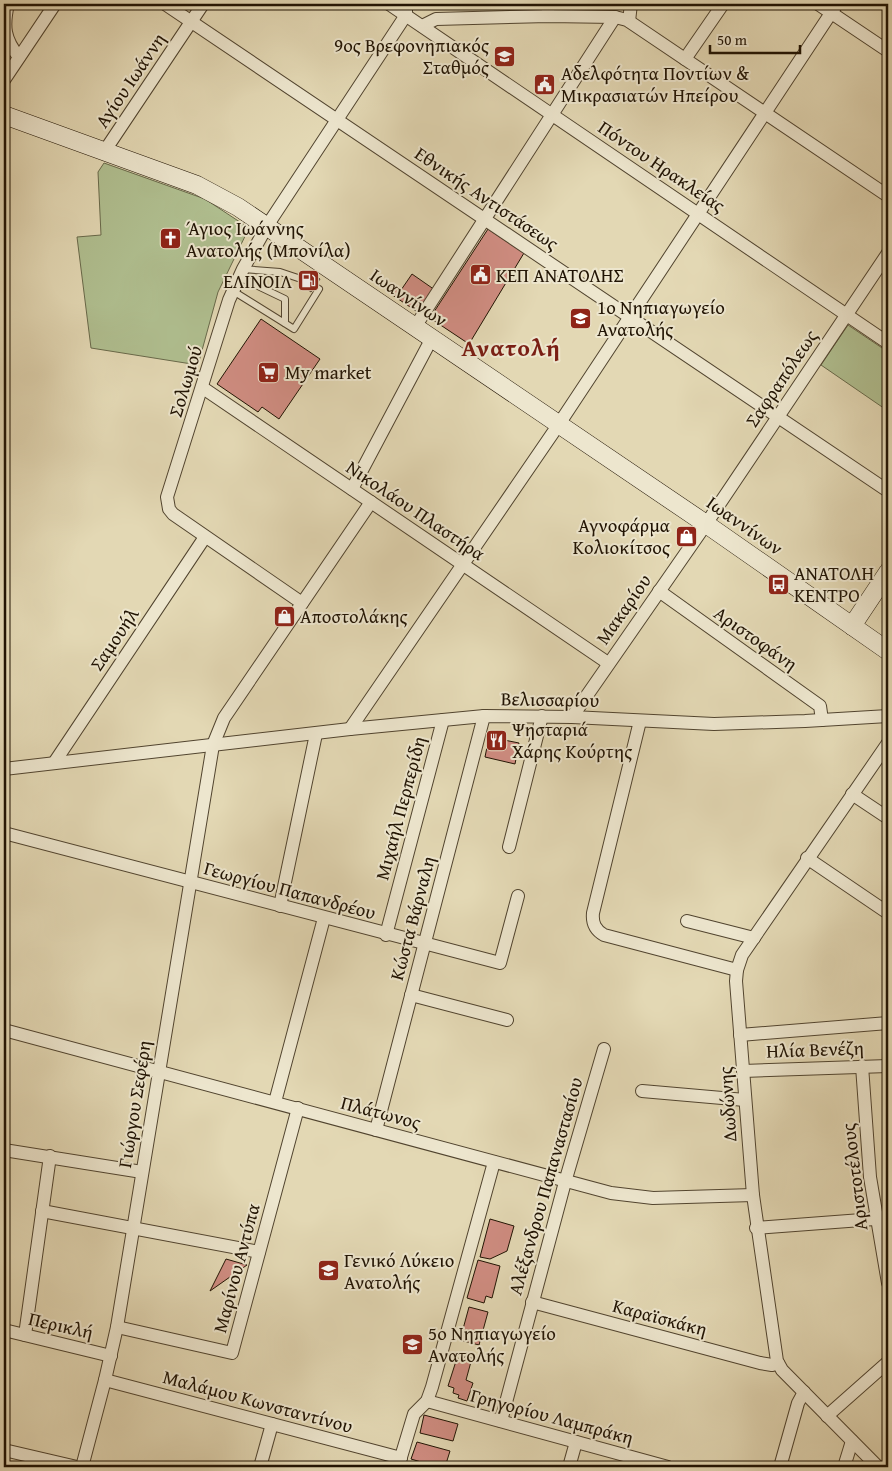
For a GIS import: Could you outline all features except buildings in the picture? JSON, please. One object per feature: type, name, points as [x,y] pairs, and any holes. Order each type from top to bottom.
[{"type":"main road","name":"Ιωαννίνων","points":[[4,115],[197,185],[238,207],[706,524],[888,651]]},
{"type":"main road","points":[[852,626],[888,572]]},
{"type":"street","points":[[8,4],[7,36],[11,47],[19,57]]},
{"type":"street","points":[[4,80],[55,4]]},
{"type":"street","name":"Εθνικής Αντιστάσεως","points":[[164,4],[888,491]]},
{"type":"street","name":"Αγίου Ιωάννη","points":[[104,152],[203,4]]},
{"type":"street","name":"Πόντου Ηρακλείας","points":[[389,4],[406,10],[422,26],[888,343]]},
{"type":"street","points":[[629,21],[631,4]]},
{"type":"street","points":[[685,59],[723,4]]},
{"type":"street","points":[[818,4],[834,8],[888,51]]},
{"type":"street","points":[[350,729],[558,424],[834,8]]},
{"type":"street","name":"Σολωμού","points":[[302,603],[173,514],[167,503],[168,494],[233,291],[241,273],[267,226],[337,120],[406,10]]},
{"type":"street","points":[[422,26],[436,20],[548,10],[615,17],[629,21],[888,196]]},
{"type":"street","points":[[414,327],[615,17]]},
{"type":"street","name":"Σαφραπόλεως","points":[[706,524],[888,253]]},
{"type":"street","points":[[352,489],[432,338]]},
{"type":"street","name":"Νικολάου Πλαστήρα","points":[[202,388],[608,663]]},
{"type":"street","name":"Γιώργου Σεφέρη","points":[[82,1467],[117,1327],[212,745],[224,718],[371,502]]},
{"type":"street","name":"Μακαρίου","points":[[572,717],[706,524]]},
{"type":"street","name":"Σαμουήλ","points":[[54,763],[205,537]]},
{"type":"street","name":"Αριστοφάνη","points":[[659,591],[820,706],[822,720]]},
{"type":"street","name":"Βελισσαρίου","points":[[4,769],[350,729],[484,716],[572,717],[714,724],[888,716]]},
{"type":"street","name":"Κώστα Βάρναλη","points":[[376,1130],[484,716]]},
{"type":"street","points":[[509,847],[542,716]]},
{"type":"street","name":"Μιχαήλ Περπερίδη","points":[[386,935],[443,720]]},
{"type":"street","points":[[640,721],[593,913],[593,923],[596,929],[604,935],[737,970]]},
{"type":"street","points":[[280,906],[316,734]]},
{"type":"street","name":"Δωδώνης","points":[[778,1363],[752,1195],[736,988],[737,970],[742,955],[888,742]]},
{"type":"street","points":[[852,794],[888,818]]},
{"type":"street","name":"Γεωργίου Παπανδρέου","points":[[4,833],[500,964],[518,896]]},
{"type":"street","points":[[807,858],[888,913]]},
{"type":"street","points":[[275,1102],[324,918]]},
{"type":"street","points":[[687,922],[754,938]]},
{"type":"street","points":[[411,995],[507,1020]]},
{"type":"street","points":[[740,1035],[888,1022]]},
{"type":"street","name":"Πλάτωνος","points":[[4,1030],[611,1193],[653,1198],[752,1195]]},
{"type":"street","name":"Αλέξανδρου Παπαναστασίου","points":[[501,1421],[565,1182],[604,1049]]},
{"type":"street","name":"Αριστοτέλους","points":[[862,1066],[870,1177],[882,1218],[888,1283]]},
{"type":"street","name":"Ηλία Βενέζη","points":[[743,1071],[888,1066]]},
{"type":"street","points":[[642,1091],[745,1100]]},
{"type":"street","name":"Μαρίνου Αντύπα","points":[[117,1327],[232,1353],[298,1108]]},
{"type":"street","points":[[4,1150],[142,1172]]},
{"type":"street","points":[[25,1335],[50,1156]]},
{"type":"street","points":[[400,1463],[414,1414],[427,1401],[432,1387],[494,1162]]},
{"type":"street","points":[[42,1211],[259,1252]]},
{"type":"street","points":[[756,1228],[882,1218]]},
{"type":"street","name":"Καραϊσκάκη","points":[[532,1302],[760,1363],[778,1363]]},
{"type":"street","name":"Περικλή","points":[[4,1330],[111,1356]]},
{"type":"street","points":[[827,1416],[888,1362]]},
{"type":"street","points":[[778,1363],[878,1467]]},
{"type":"street","name":"Μαλάμου Κωνσταντίνου","points":[[105,1380],[272,1424],[400,1463]]},
{"type":"street","points":[[780,1467],[798,1403],[804,1392]]},
{"type":"street","name":"Γρηγορίου Λαμπράκη","points":[[427,1401],[668,1467]]},
{"type":"street","points":[[260,1467],[272,1424]]},
{"type":"street","points":[[844,1467],[852,1441]]},
{"type":"street","points":[[569,1467],[576,1442]]},
{"type":"street","points":[[4,1450],[77,1467]]},
{"type":"lane","points":[[233,291],[294,329],[319,289],[301,279],[280,272],[241,273]]},
{"type":"lane","points":[[241,273],[285,299],[285,323]]},
{"type":"green space","points":[[104,163],[205,199],[249,228],[218,292],[198,365],[91,348],[77,237],[101,235],[98,172]]},
{"type":"green space","points":[[848,325],[888,352],[888,411],[821,365]]},
{"type":"place","name":"9ος Βρεφονηπιακός Σταθμός","points":[[505,56]]},
{"type":"place","name":"Αδελφότητα Ποντίων & Μικρασιατών Ηπείρου","points":[[545,84]]},
{"type":"place","name":"Άγιος Ιωάννης Ανατολής (Μπονίλα)","points":[[170,239]]},
{"type":"place","name":"ΚΕΠ ΑΝΑΤΟΛΗΣ","points":[[480,275]]},
{"type":"place","name":"ΕΛΙΝΟΙΛ","points":[[308,281]]},
{"type":"place","name":"1ο Νηπιαγωγείο Ανατολής","points":[[581,318]]},
{"type":"place","name":"My market","points":[[269,372]]},
{"type":"place","name":"Αγνοφάρμα Κολιοκίτσος","points":[[686,536]]},
{"type":"place","name":"ΑΝΑΤΟΛΗ ΚΕΝΤΡΟ","points":[[778,584]]},
{"type":"place","name":"Αποστολάκης","points":[[284,616]]},
{"type":"place","name":"Ψησταριά Χάρης Κούρτης","points":[[496,740]]},
{"type":"place","name":"Γενικό Λύκειο Ανατολής","points":[[328,1271]]},
{"type":"place","name":"5ο Νηπιαγωγείο Ανατολής","points":[[412,1344]]},
{"type":"district","name":"Ανατολή","points":[[511,347]]}]
